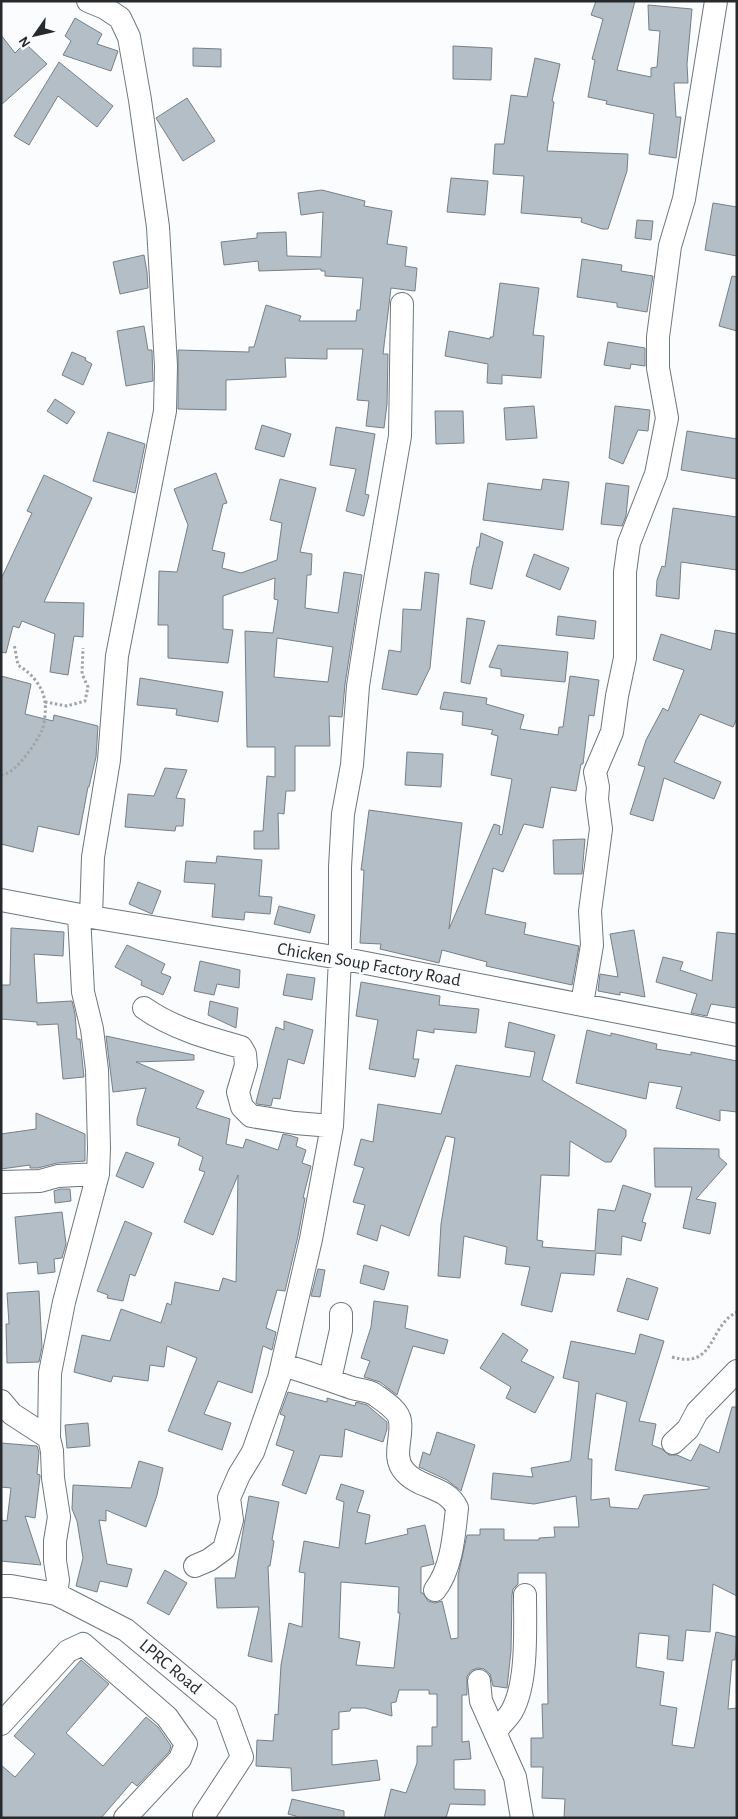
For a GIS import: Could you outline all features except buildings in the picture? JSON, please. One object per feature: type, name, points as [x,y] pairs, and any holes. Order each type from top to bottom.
[{"type":"street","points":[[43,1434],[50,1373],[64,1302],[98,1174],[97,1070],[92,1029],[83,992],[85,916],[109,760],[117,656],[165,411],[166,366],[158,227],[140,100],[128,37],[120,18],[105,8],[88,1]]},
{"type":"street","points":[[582,1004],[592,945],[590,911],[601,829],[596,772],[612,732],[625,658],[626,572],[629,542],[656,474],[667,418],[658,368],[658,337],[670,246],[684,199],[716,1]]},
{"type":"street","points":[[195,1566],[209,1560],[224,1549],[232,1520],[229,1498],[253,1452],[279,1378],[311,1239],[332,1126],[340,958],[340,867],[344,814],[352,765],[358,686],[400,436],[402,304]]},
{"type":"street","name":"Chicken Soup Factory Road","points":[[1,900],[85,916],[340,958],[737,1034]]},
{"type":"street","points":[[144,1008],[158,1018],[240,1047],[245,1054],[246,1065],[238,1092],[242,1107],[251,1116],[295,1123],[332,1126]]},
{"type":"street","points":[[1,1182],[40,1181],[58,1176],[98,1174]]},
{"type":"street","points":[[330,1379],[341,1330],[341,1314]]},
{"type":"street","points":[[282,1365],[372,1393],[391,1407],[400,1418],[401,1436],[398,1463],[405,1473],[417,1482],[448,1495],[454,1501],[457,1508],[447,1567],[443,1580],[435,1590]]},
{"type":"street","points":[[673,1443],[688,1429],[697,1412],[737,1371]]},
{"type":"street","points":[[1,1401],[12,1414],[43,1434],[52,1451],[53,1478],[59,1516],[55,1561],[58,1580],[56,1594]]},
{"type":"street","points":[[1,1411],[16,1425],[43,1434]]},
{"type":"street","name":"LPRC Road","points":[[1,1586],[56,1594],[126,1630],[226,1713],[242,1757],[204,1815],[204,1818]]},
{"type":"street","points":[[495,1732],[512,1712],[522,1676],[525,1595]]},
{"type":"street","points":[[1,1724],[68,1651],[83,1644],[167,1717],[186,1744],[180,1759],[125,1818]]},
{"type":"street","points":[[479,1681],[481,1701],[515,1777],[522,1818]]},
{"type":"path","points":[[1,776],[21,763],[43,728],[45,702],[38,684],[31,674],[18,665],[14,644]]},
{"type":"path","points":[[45,702],[68,706],[85,701],[88,687],[82,674],[83,648]]},
{"type":"path","points":[[672,1357],[680,1360],[695,1359],[709,1348],[718,1330],[732,1314],[737,1312]]}]
